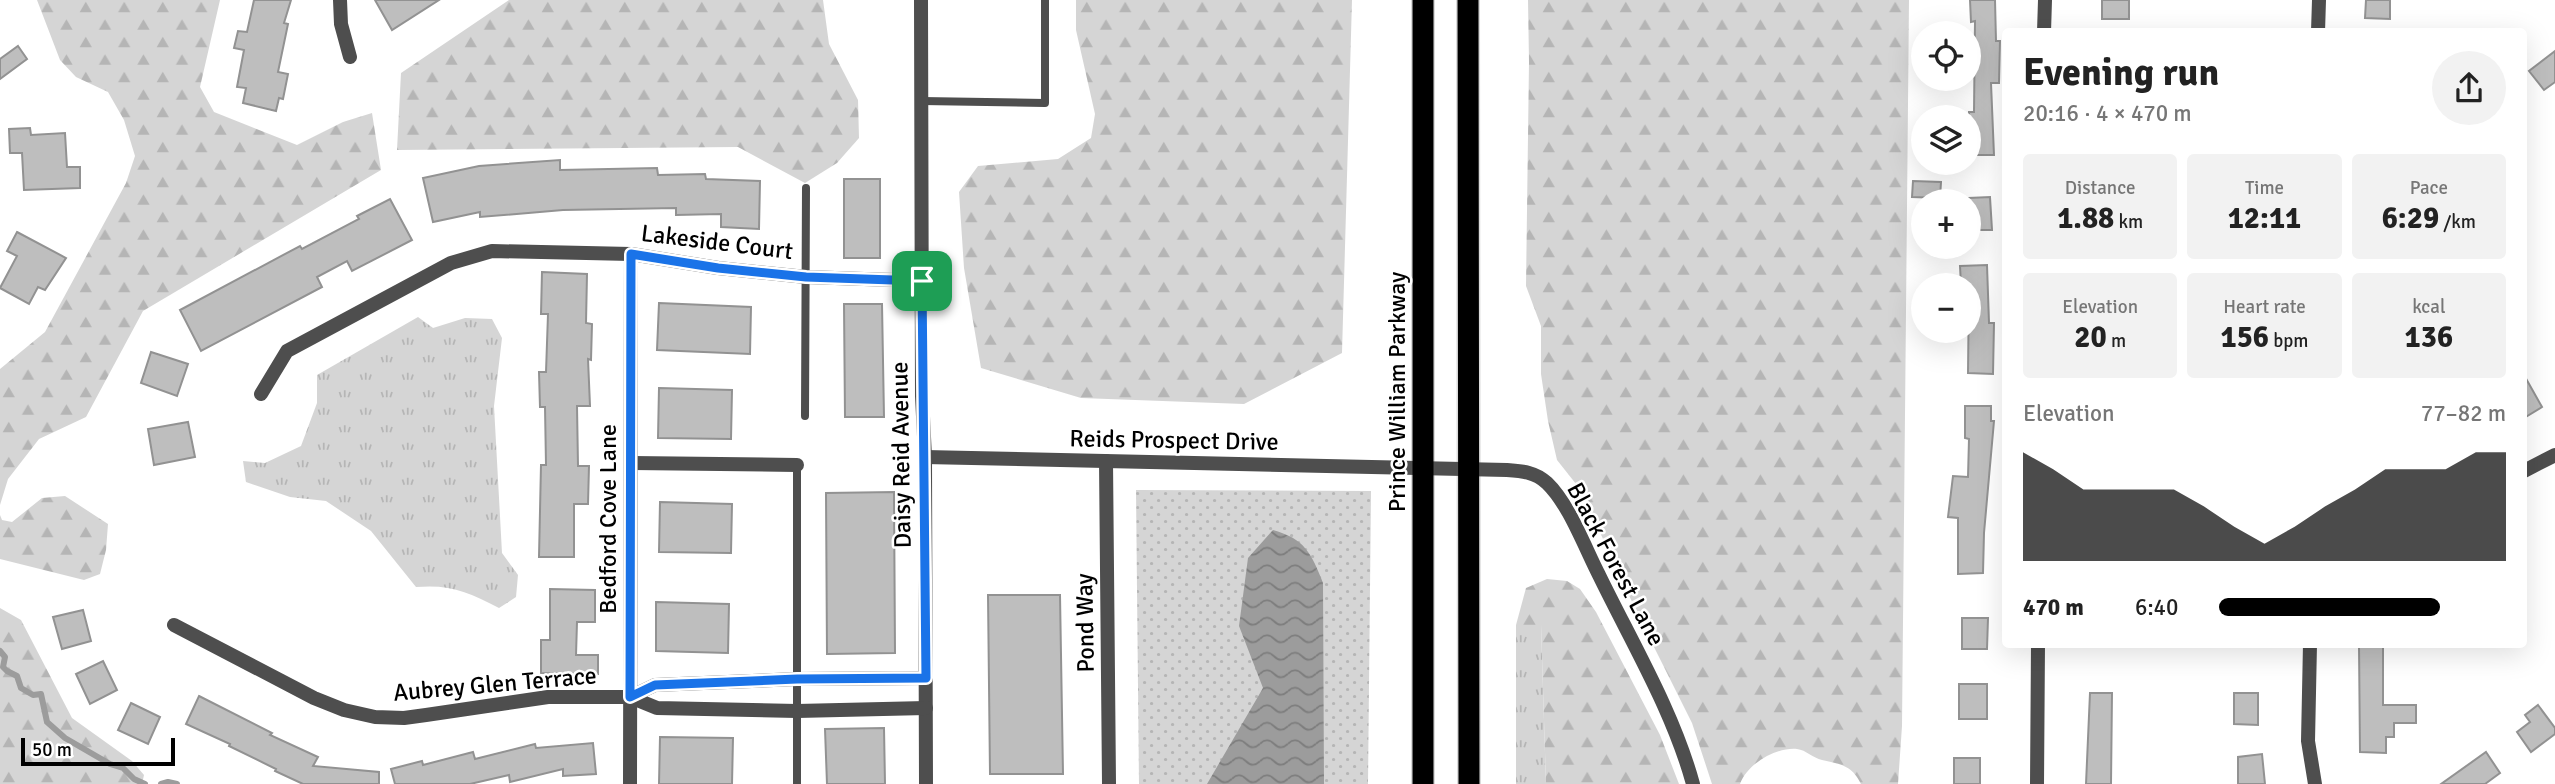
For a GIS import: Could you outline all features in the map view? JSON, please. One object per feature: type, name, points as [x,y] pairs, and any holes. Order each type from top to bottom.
[{"type":"highway","name":"Prince William Parkway","points":[[1423,0],[1423,784]]},
{"type":"highway","points":[[1468,0],[1469,784]]},
{"type":"street","points":[[340,0],[341,24],[350,57]]},
{"type":"street","name":"Daisy Reid Avenue","points":[[921,0],[926,784]]},
{"type":"street","points":[[2044,28],[2045,0]]},
{"type":"street","points":[[2318,28],[2319,0]]},
{"type":"street","name":"Lakeside Court","points":[[261,394],[287,351],[451,263],[492,251],[631,254],[718,268],[806,277],[922,281]]},
{"type":"street","name":"Bedford Cove Lane","points":[[630,784],[631,254]]},
{"type":"street","points":[[2527,469],[2555,455]]},
{"type":"street","name":"Reids Prospect Drive","points":[[925,457],[1423,469]]},
{"type":"street","name":"Pond Way","points":[[1106,461],[1110,784]]},
{"type":"street","points":[[632,463],[797,465]]},
{"type":"street","name":"Black Forest Lane","points":[[1423,469],[1523,471],[1538,476],[1553,490],[1577,531],[1648,674],[1675,734],[1693,784]]},
{"type":"street","name":"Aubrey Glen Terrace","points":[[174,625],[314,698],[344,710],[375,717],[404,718],[548,697],[630,697]]},
{"type":"street","points":[[2037,784],[2038,648]]},
{"type":"street","points":[[2310,648],[2308,741],[2315,784]]},
{"type":"street","points":[[630,697],[655,685],[797,679],[926,678]]},
{"type":"street","points":[[630,697],[657,708],[797,711],[926,708]]},
{"type":"lane","points":[[922,101],[1045,103],[1045,0]]},
{"type":"lane","points":[[805,416],[806,188]]},
{"type":"lane","points":[[797,465],[797,784]]},
{"type":"green space","points":[[37,0],[220,0],[200,87],[214,112],[297,145],[343,122],[372,113],[381,170],[143,311],[86,417],[39,439],[8,479],[0,505],[0,369],[45,332],[126,183],[135,156],[124,120],[108,92],[76,77],[60,60]]},
{"type":"green space","points":[[509,0],[823,0],[829,44],[858,100],[859,138],[837,163],[805,183],[738,147],[397,150],[401,73]]},
{"type":"green space","points":[[1076,0],[1352,0],[1342,353],[1244,404],[1081,398],[981,368],[964,268],[959,192],[978,166],[1058,159],[1091,138],[1095,114],[1076,30]]},
{"type":"green space","points":[[1528,0],[1909,0],[1902,726],[1898,784],[1861,784],[1845,766],[1797,749],[1789,749],[1763,758],[1749,770],[1740,784],[1712,784],[1692,723],[1580,489],[1557,460],[1541,374],[1541,326],[1526,286]]},
{"type":"green space","points":[[418,317],[433,328],[465,318],[492,319],[502,338],[494,406],[502,553],[518,575],[516,597],[499,608],[459,590],[416,587],[371,531],[326,501],[290,497],[246,482],[243,461],[265,463],[301,446],[317,403],[317,375]]},
{"type":"green space","points":[[1136,490],[1371,491],[1368,784],[1139,784]]},
{"type":"green space","points":[[65,496],[108,524],[106,550],[100,574],[84,580],[0,559],[0,515],[2,520],[12,522],[42,498]]},
{"type":"green space","points":[[1547,579],[1567,581],[1580,589],[1596,612],[1660,735],[1679,784],[1546,784],[1541,625],[1516,625],[1526,588]]},
{"type":"green space","points":[[0,608],[21,620],[72,718],[132,761],[144,775],[142,784],[0,784]]},
{"type":"green space","points":[[1516,625],[1541,625],[1546,784],[1516,784]]},
{"type":"water","points":[[1273,530],[1293,538],[1306,549],[1323,583],[1324,784],[1207,784],[1263,688],[1239,626],[1248,558]]},
{"type":"building","points":[[254,0],[291,0],[284,23],[288,24],[278,72],[288,74],[283,99],[279,98],[276,111],[243,103],[246,88],[237,87],[244,50],[234,48],[238,31],[247,32]]},
{"type":"building","points":[[375,0],[439,0],[392,30]]},
{"type":"building","points":[[1970,0],[1995,0],[1996,41],[2000,41],[1999,83],[1991,83],[1994,155],[1981,155],[1981,105],[1974,105],[1974,91],[1981,91],[1981,21],[1971,21]]},
{"type":"building","points":[[2102,0],[2129,0],[2129,19],[2102,19]]},
{"type":"building","points":[[2366,0],[2390,0],[2390,19],[2365,18]]},
{"type":"building","points":[[18,46],[27,59],[0,79],[0,59]]},
{"type":"building","points":[[2555,51],[2555,82],[2544,90],[2529,71]]},
{"type":"building","points":[[30,128],[31,135],[65,133],[67,167],[80,167],[80,188],[24,190],[22,153],[10,153],[9,129]]},
{"type":"building","points":[[560,160],[560,170],[657,168],[658,175],[705,174],[706,179],[760,181],[759,229],[721,227],[721,214],[676,215],[676,208],[563,210],[480,217],[480,212],[433,222],[423,178],[479,166]]},
{"type":"building","points":[[844,179],[880,179],[880,258],[844,258]]},
{"type":"building","points":[[1913,181],[1941,182],[1941,189],[1912,189]]},
{"type":"building","points":[[1981,197],[1990,197],[1992,230],[1981,230]]},
{"type":"building","points":[[390,199],[412,240],[352,271],[347,261],[317,277],[322,287],[201,351],[180,310],[300,246],[302,249],[359,219],[357,216]]},
{"type":"building","points":[[17,232],[66,258],[45,290],[38,287],[29,304],[0,288],[17,256],[7,251]]},
{"type":"building","points":[[1987,265],[1989,323],[1994,323],[1993,374],[1968,373],[1968,343],[1981,343],[1981,273],[1960,273],[1960,266]]},
{"type":"building","points":[[542,272],[587,274],[586,323],[592,324],[591,360],[588,359],[590,406],[577,406],[578,466],[589,466],[588,504],[574,504],[574,557],[539,557],[541,465],[546,465],[545,407],[540,407],[539,372],[546,372],[548,314],[541,314]]},
{"type":"building","points":[[659,303],[751,307],[750,354],[657,350]]},
{"type":"building","points":[[844,304],[882,304],[884,417],[845,417]]},
{"type":"building","points":[[151,352],[188,364],[177,396],[141,383]]},
{"type":"building","points":[[2527,380],[2542,407],[2527,416]]},
{"type":"building","points":[[659,388],[732,390],[731,439],[658,438]]},
{"type":"building","points":[[1965,406],[1991,406],[1991,421],[1994,421],[1983,573],[1958,574],[1958,518],[1948,517],[1953,476],[1968,477],[1969,439],[1965,438]]},
{"type":"building","points":[[188,422],[195,457],[154,465],[148,429]]},
{"type":"building","points":[[894,492],[895,653],[827,654],[826,493]]},
{"type":"building","points":[[660,502],[732,504],[731,553],[659,552]]},
{"type":"building","points":[[550,589],[595,590],[595,622],[577,622],[576,655],[598,655],[598,674],[541,673],[541,640],[550,640]]},
{"type":"building","points":[[988,595],[1060,595],[1063,774],[990,774]]},
{"type":"building","points":[[656,602],[729,604],[728,653],[656,651]]},
{"type":"building","points":[[83,610],[91,641],[62,649],[53,617]]},
{"type":"building","points":[[1962,618],[1988,618],[1987,649],[1962,649]]},
{"type":"building","points":[[2359,648],[2383,648],[2383,705],[2416,705],[2416,723],[2394,723],[2394,737],[2386,737],[2386,753],[2360,752]]},
{"type":"building","points":[[103,661],[117,690],[90,704],[76,674]]},
{"type":"building","points":[[1959,684],[1987,684],[1987,719],[1959,719]]},
{"type":"building","points":[[2090,693],[2112,693],[2111,784],[2086,784]]},
{"type":"building","points":[[2234,693],[2258,693],[2258,725],[2234,724]]},
{"type":"building","points":[[199,696],[272,733],[270,735],[318,757],[313,766],[379,772],[379,784],[303,784],[275,771],[276,769],[229,746],[230,744],[186,724]]},
{"type":"building","points":[[131,703],[160,717],[148,744],[118,730]]},
{"type":"building","points":[[2538,705],[2555,728],[2555,734],[2531,752],[2517,732],[2530,722],[2525,715]]},
{"type":"building","points":[[884,728],[885,784],[827,784],[825,729]]},
{"type":"building","points":[[660,737],[733,738],[732,784],[659,784]]},
{"type":"building","points":[[593,743],[596,774],[563,776],[563,769],[510,782],[509,775],[470,784],[395,784],[391,769],[422,761],[423,765],[473,752],[475,759],[535,744],[536,748]]},
{"type":"building","points":[[2486,752],[2500,773],[2485,784],[2441,784]]},
{"type":"building","points":[[2262,754],[2265,784],[2238,784],[2238,757]]},
{"type":"building","points":[[1954,758],[1980,758],[1980,784],[1954,784]]},
{"type":"waterway","points":[[0,651],[5,657],[3,667],[17,676],[21,688],[33,695],[41,694],[47,722],[65,738],[110,764],[123,768],[134,779],[145,784]]},
{"type":"waterway","points":[[161,784],[177,784]]},
{"type":"route","points":[[631,254],[718,268],[806,277],[922,281],[926,678],[797,679],[655,685],[630,697],[631,254]]}]
